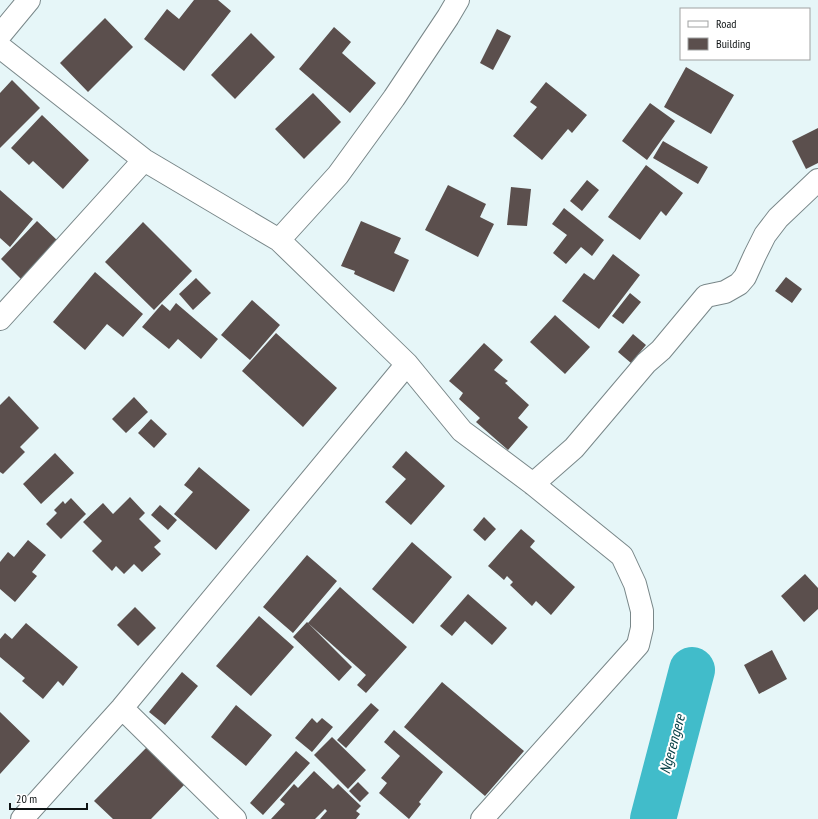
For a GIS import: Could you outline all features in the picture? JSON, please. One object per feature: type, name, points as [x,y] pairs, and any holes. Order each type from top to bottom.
[{"type":"street","points":[[0,35],[29,0]]},
{"type":"street","points":[[279,240],[338,175],[394,98],[458,0]]},
{"type":"street","points":[[0,46],[144,160],[279,240],[407,364],[462,432],[533,484],[622,556],[635,584],[642,611],[642,628],[638,645],[482,819]]},
{"type":"street","points":[[0,319],[144,160]]},
{"type":"street","points":[[533,484],[574,448],[646,363],[661,350],[706,296],[726,292],[739,284],[745,277],[765,236],[778,218],[795,200],[818,180]]},
{"type":"street","points":[[22,819],[122,708],[407,364]]},
{"type":"street","points":[[122,708],[235,819]]},
{"type":"building","points":[[194,0],[218,0],[231,11],[184,71],[144,39],[167,9],[179,19]]},
{"type":"building","points":[[105,18],[133,47],[88,92],[60,63]]},
{"type":"building","points":[[334,27],[351,42],[342,53],[376,83],[350,113],[299,69]]},
{"type":"building","points":[[497,29],[511,36],[493,70],[480,63]]},
{"type":"building","points":[[251,33],[275,57],[235,99],[211,75]]},
{"type":"building","points":[[686,67],[734,95],[711,134],[664,107]]},
{"type":"building","points":[[12,80],[40,108],[0,148],[0,93]]},
{"type":"building","points":[[546,82],[587,115],[572,133],[568,129],[542,160],[513,136],[537,107],[530,102]]},
{"type":"building","points":[[313,93],[341,122],[304,159],[275,129]]},
{"type":"building","points":[[650,103],[675,121],[647,160],[622,141]]},
{"type":"building","points":[[42,115],[89,160],[63,189],[33,161],[29,165],[11,148]]},
{"type":"building","points":[[818,128],[818,163],[806,169],[792,141]]},
{"type":"building","points":[[663,141],[708,167],[698,184],[653,158]]},
{"type":"building","points":[[646,165],[683,193],[666,216],[661,211],[640,240],[608,217]]},
{"type":"building","points":[[587,180],[599,190],[582,211],[570,201]]},
{"type":"building","points":[[448,185],[486,204],[480,217],[494,224],[478,257],[425,230]]},
{"type":"building","points":[[511,187],[531,189],[527,226],[507,225]]},
{"type":"building","points":[[0,190],[33,219],[10,247],[0,238]]},
{"type":"building","points":[[564,208],[604,240],[592,256],[581,247],[566,264],[553,253],[567,235],[552,224]]},
{"type":"building","points":[[37,221],[59,242],[22,280],[1,259]]},
{"type":"building","points":[[361,221],[401,238],[394,253],[409,260],[394,292],[354,274],[355,271],[341,266]]},
{"type":"building","points":[[143,222],[192,271],[154,310],[105,262]]},
{"type":"building","points":[[613,254],[640,275],[599,329],[562,301],[584,273],[594,280]]},
{"type":"building","points":[[95,272],[143,314],[123,337],[107,324],[85,350],[53,322]]},
{"type":"building","points":[[786,277],[802,289],[792,303],[775,291]]},
{"type":"building","points":[[196,278],[211,293],[193,310],[179,294]]},
{"type":"building","points":[[630,293],[641,302],[623,324],[612,316]]},
{"type":"building","points":[[252,300],[280,325],[250,360],[221,335]]},
{"type":"building","points":[[176,303],[218,339],[201,359],[178,339],[169,349],[142,327],[162,304],[170,311]]},
{"type":"building","points":[[555,315],[590,347],[565,374],[530,342]]},
{"type":"building","points":[[276,333],[337,388],[303,427],[242,371]]},
{"type":"building","points":[[633,334],[646,345],[631,363],[618,352]]},
{"type":"building","points":[[484,343],[503,360],[494,370],[508,381],[505,383],[529,405],[518,418],[528,427],[508,450],[476,422],[480,418],[459,399],[463,393],[449,381]]},
{"type":"building","points":[[9,396],[39,428],[20,447],[25,452],[3,474],[0,472],[0,405]]},
{"type":"building","points":[[134,397],[148,412],[126,433],[112,419]]},
{"type":"building","points":[[151,419],[167,434],[154,448],[138,433]]},
{"type":"building","points":[[406,451],[445,486],[411,525],[385,502],[406,479],[392,467]]},
{"type":"building","points":[[55,453],[74,473],[41,504],[23,484]]},
{"type":"building","points":[[199,467],[250,510],[216,550],[174,514],[193,492],[184,485]]},
{"type":"building","points":[[130,497],[145,513],[139,519],[161,541],[154,547],[161,554],[142,572],[134,564],[124,574],[116,566],[112,571],[92,551],[102,541],[83,522],[103,503],[113,514]]},
{"type":"building","points":[[71,498],[86,514],[61,539],[46,524],[57,513],[54,510],[63,501],[65,504]]},
{"type":"building","points":[[160,505],[177,520],[168,530],[151,515]]},
{"type":"building","points":[[484,517],[496,529],[485,541],[473,530]]},
{"type":"building","points":[[521,529],[535,541],[530,547],[575,587],[551,615],[536,601],[532,606],[510,585],[513,582],[507,576],[504,580],[488,566]]},
{"type":"building","points":[[28,540],[46,555],[32,572],[37,576],[15,602],[0,589],[0,562],[8,552],[14,557]]},
{"type":"building","points":[[412,542],[452,577],[413,624],[372,589]]},
{"type":"building","points":[[307,555],[337,581],[293,633],[263,607]]},
{"type":"building","points":[[805,574],[818,588],[818,609],[804,622],[781,596]]},
{"type":"building","points":[[340,587],[407,647],[366,693],[357,685],[366,675],[308,623]]},
{"type":"building","points":[[468,594],[507,628],[492,645],[465,621],[452,636],[440,626]]},
{"type":"building","points":[[135,607],[156,628],[138,646],[117,625]]},
{"type":"building","points":[[259,616],[294,647],[251,696],[216,666]]},
{"type":"building","points":[[307,622],[352,667],[339,681],[293,637]]},
{"type":"building","points":[[26,623],[78,667],[63,686],[58,681],[43,699],[22,681],[25,678],[0,657],[0,639],[5,633],[12,639]]},
{"type":"building","points":[[772,650],[787,679],[759,694],[744,665]]},
{"type":"building","points":[[182,672],[198,686],[165,725],[149,712]]},
{"type":"building","points":[[442,682],[524,751],[485,796],[404,727]]},
{"type":"building","points":[[371,703],[379,710],[346,748],[337,740]]},
{"type":"building","points":[[236,705],[272,735],[246,766],[211,737]]},
{"type":"building","points":[[0,712],[30,741],[0,774]]},
{"type":"building","points":[[312,718],[317,723],[322,718],[333,727],[312,752],[295,738]]},
{"type":"building","points":[[394,730],[443,772],[419,802],[421,804],[409,819],[379,793],[387,783],[381,778],[400,756],[384,742]]},
{"type":"building","points":[[332,737],[366,770],[348,789],[314,755]]},
{"type":"building","points":[[147,747],[185,784],[151,819],[113,819],[94,801]]},
{"type":"building","points":[[296,751],[310,763],[263,815],[250,803]]},
{"type":"building","points":[[314,771],[333,789],[338,784],[361,806],[356,811],[360,814],[356,819],[320,819],[327,811],[325,809],[315,819],[271,819],[285,804],[280,800],[294,784],[298,788]]},
{"type":"building","points":[[358,782],[369,793],[360,802],[349,791]]},
{"type":"waterway","name":"Ngerengere","points":[[653,819],[692,670]]}]
